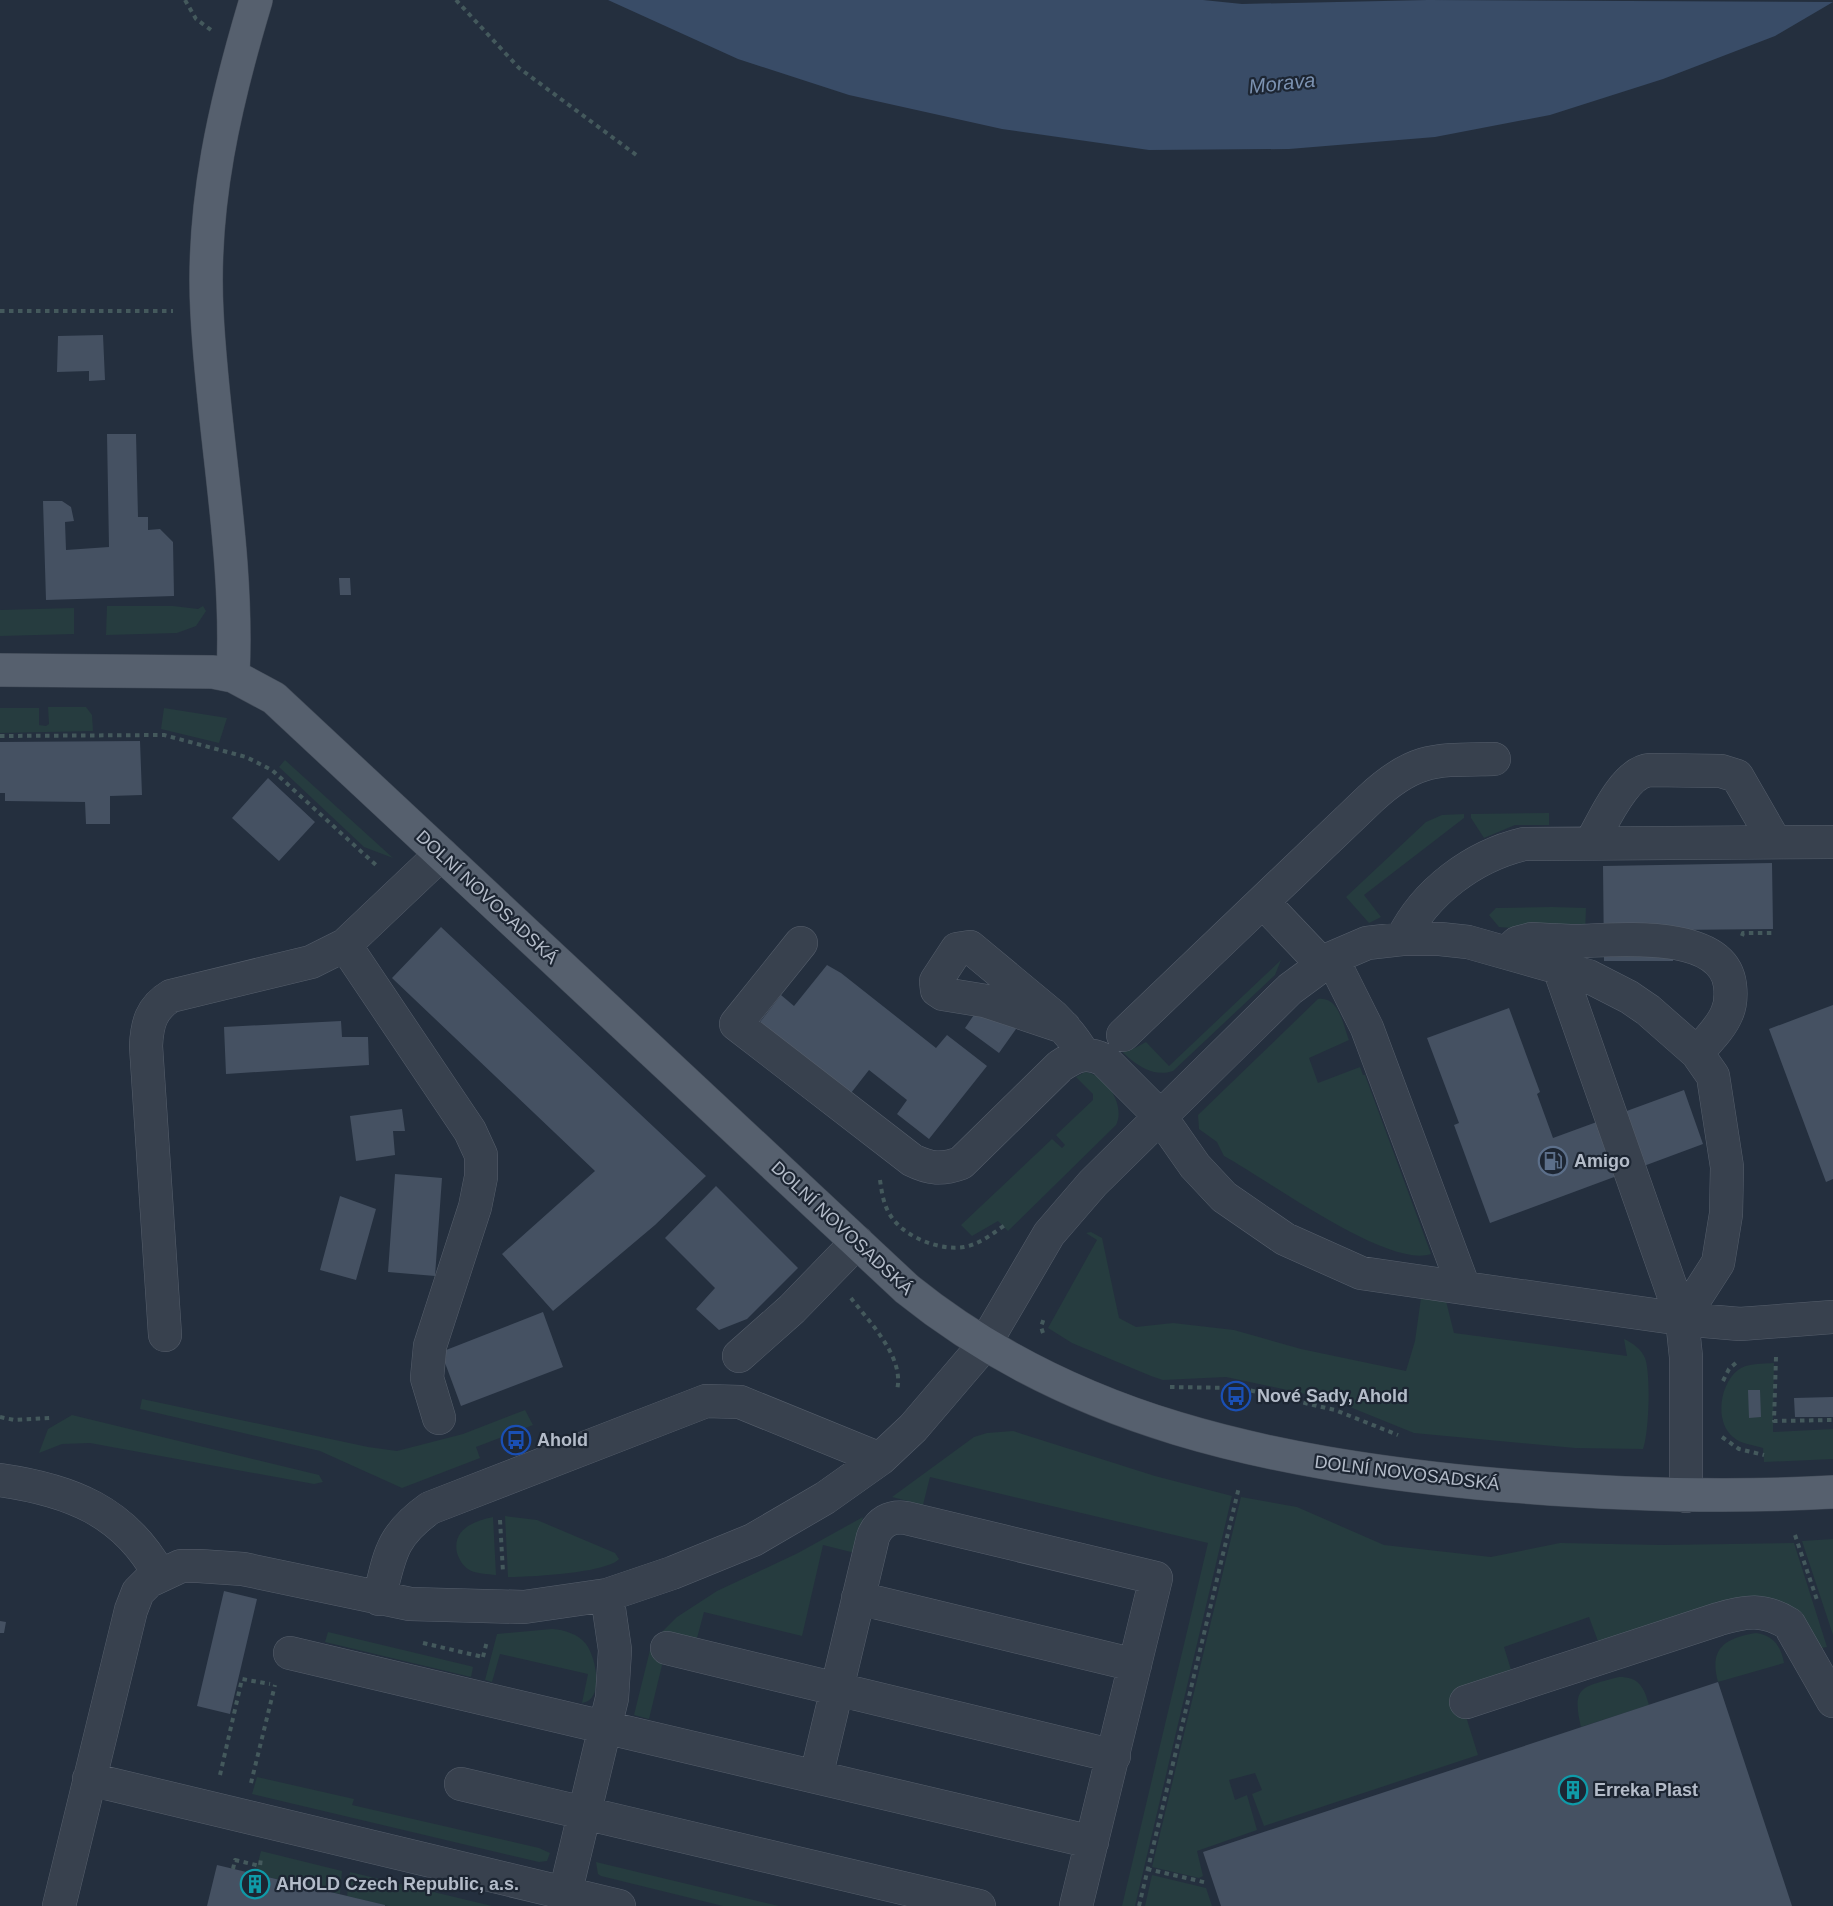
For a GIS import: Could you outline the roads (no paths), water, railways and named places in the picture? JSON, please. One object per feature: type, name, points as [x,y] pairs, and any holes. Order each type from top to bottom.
[{"type":"main road","points":[[233,676],[234,589],[208,335],[208,210],[217,152],[235,69],[256,0]]},
{"type":"main road","name":"DOLNÍ NOVOSADSKÁ","points":[[0,670],[185,671],[233,676],[274,698],[856,1242],[925,1303],[984,1345],[1034,1373],[1119,1410],[1238,1444],[1332,1466],[1569,1491],[1732,1497],[1833,1492]]},
{"type":"lane","points":[[1123,1035],[1371,798],[1400,774],[1425,762],[1494,759]]},
{"type":"lane","points":[[1591,843],[1628,780],[1642,770],[1721,771],[1737,776],[1775,842]]},
{"type":"lane","points":[[1402,939],[1412,918],[1426,901],[1468,868],[1488,856],[1524,844],[1833,842]]},
{"type":"lane","points":[[165,1335],[146,1046],[147,1027],[152,1014],[161,1002],[171,996],[311,962],[345,945],[441,854]]},
{"type":"lane","points":[[1263,902],[1327,961],[1367,1028],[1464,1288]]},
{"type":"lane","points":[[59,1906],[131,1610],[138,1592],[159,1574],[181,1566],[215,1566],[379,1599],[432,1606],[495,1608],[572,1601],[607,1595],[672,1573],[753,1540],[825,1498],[880,1459],[933,1406],[984,1345],[1049,1234],[1094,1183],[1290,989],[1327,961],[1367,944],[1402,939],[1468,942],[1558,965],[1588,975],[1629,997],[1696,1053],[1713,1076],[1722,1123],[1726,1167],[1726,1214],[1718,1263],[1682,1319]]},
{"type":"lane","points":[[1509,953],[1516,943],[1532,939],[1673,943],[1705,951],[1715,957],[1727,973],[1730,1000],[1727,1013],[1719,1026],[1696,1053]]},
{"type":"lane","points":[[801,943],[736,1024],[889,1142],[927,1168],[945,1169],[961,1163],[1060,1066],[1083,1054],[1093,1054],[1104,1060],[1160,1116],[1195,1166],[1224,1197],[1285,1239],[1361,1273],[1682,1319],[1740,1324],[1833,1317]]},
{"type":"lane","points":[[345,945],[470,1131],[481,1155],[481,1177],[475,1207],[430,1346],[428,1378],[439,1418]]},
{"type":"lane","points":[[1558,965],[1682,1319],[1686,1357],[1686,1496]]},
{"type":"lane","points":[[1064,1027],[1083,1054]]},
{"type":"lane","points":[[740,1356],[792,1309],[856,1242]]},
{"type":"lane","points":[[379,1599],[391,1551],[398,1537],[406,1526],[430,1508],[706,1401],[740,1402],[880,1459]]},
{"type":"lane","points":[[0,1479],[48,1489],[94,1508],[133,1535],[159,1574]]},
{"type":"lane","points":[[816,1777],[873,1537],[882,1523],[896,1517],[1156,1578],[1076,1906]]},
{"type":"lane","points":[[565,1894],[612,1698],[615,1650],[607,1595]]},
{"type":"lane","points":[[858,1598],[1135,1665]]},
{"type":"lane","points":[[1466,1702],[1719,1619],[1755,1611],[1777,1616],[1789,1624],[1833,1701]]},
{"type":"lane","points":[[667,1648],[1114,1756]]},
{"type":"lane","points":[[290,1653],[1092,1842]]},
{"type":"lane","points":[[89,1779],[619,1906]]},
{"type":"lane","points":[[461,1784],[980,1906]]},
{"type":"water","name":"Morava","points":[[608,0],[1203,0],[1242,4],[1428,0],[1833,2],[1775,36],[1663,79],[1550,115],[1435,137],[1289,149],[1149,150],[1002,129],[849,95],[738,59]]},
{"type":"place","name":"Amigo","points":[[1553,1161]]},
{"type":"place","name":"Nové Sady, Ahold","points":[[1236,1396]]},
{"type":"place","name":"Ahold","points":[[516,1440]]},
{"type":"place","name":"Erreka Plast","points":[[1573,1790]]},
{"type":"place","name":"AHOLD Czech Republic, a.s.","points":[[255,1884]]}]
